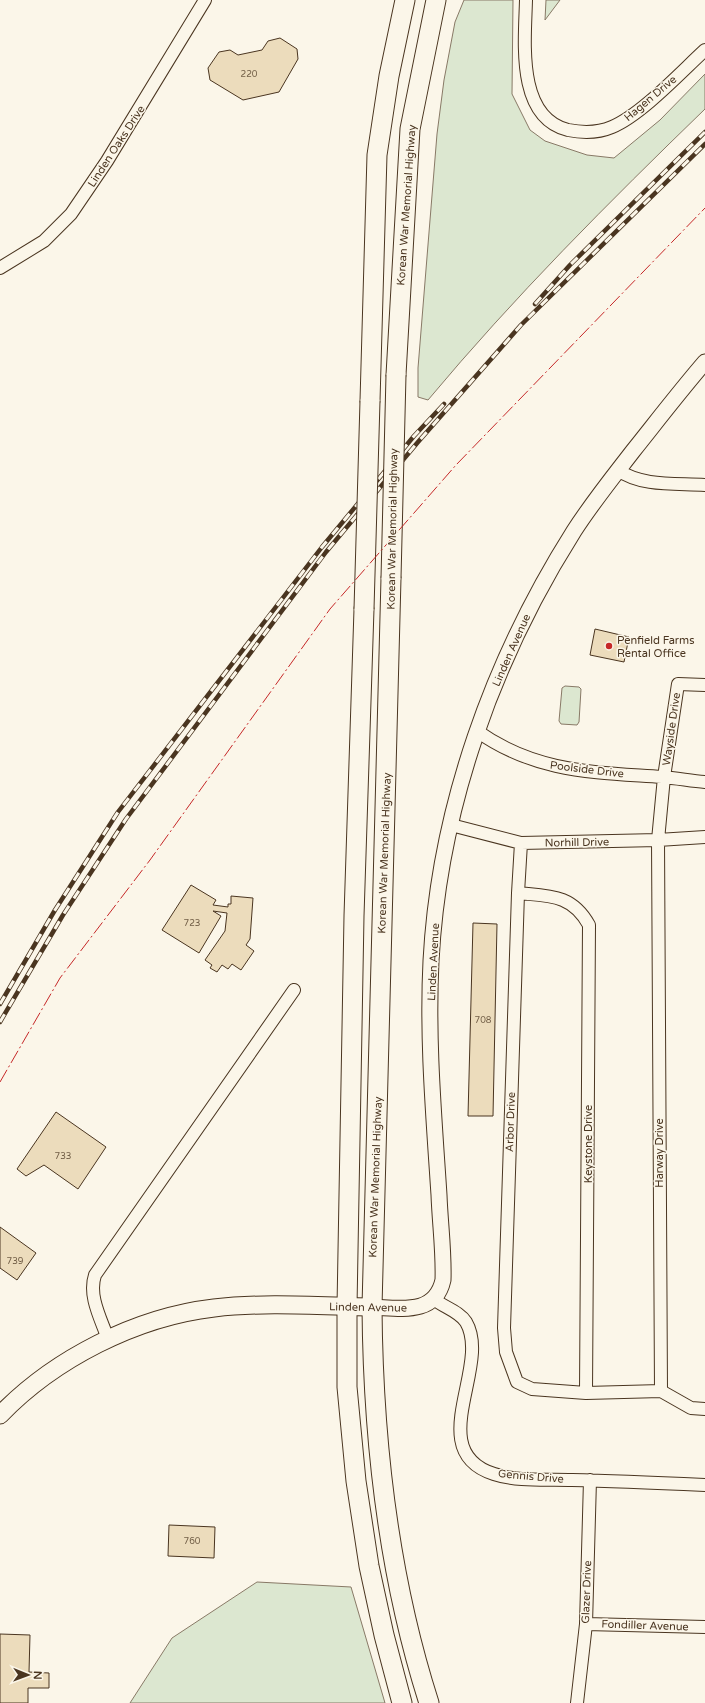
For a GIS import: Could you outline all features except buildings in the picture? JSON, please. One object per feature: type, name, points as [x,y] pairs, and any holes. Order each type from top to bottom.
[{"type":"main road","points":[[402,1703],[384,1635],[374,1589],[356,1481],[347,1387],[347,1307],[354,924],[377,155],[389,76],[405,0]]},
{"type":"main road","name":"Korean War Memorial Highway","points":[[429,1703],[406,1616],[385,1501],[374,1401],[372,1307],[396,374],[410,129],[436,0]]},
{"type":"main road","name":"Linden Avenue","points":[[0,1415],[28,1388],[52,1370],[85,1350],[108,1339],[168,1318],[212,1308],[261,1306],[372,1307]]},
{"type":"street","name":"Linden Oaks Drive","points":[[0,268],[44,241],[71,214],[136,115],[206,0]]},
{"type":"street","name":"Hagen Drive","points":[[526,0],[525,34],[527,77],[531,96],[540,112],[550,122],[563,128],[579,132],[591,132],[613,127],[644,106],[705,50]]},
{"type":"street","name":"Linden Avenue","points":[[372,1307],[417,1307],[429,1303],[434,1299],[442,1287],[443,1272],[430,1058],[431,961],[439,886],[451,825],[459,791],[477,731],[503,664],[536,595],[576,529],[618,470],[680,390],[705,362]]},
{"type":"street","points":[[618,470],[626,476],[646,481],[705,485]]},
{"type":"street","name":"Wayside Drive","points":[[664,777],[678,684],[705,685]]},
{"type":"street","name":"Poolside Drive","points":[[477,731],[494,743],[539,763],[572,770],[664,777],[705,782]]},
{"type":"street","name":"Harway Drive","points":[[661,1391],[658,840],[664,777]]},
{"type":"street","name":"Norhill Drive","points":[[451,825],[522,843],[658,840],[705,837]]},
{"type":"street","name":"Arbor Drive","points":[[522,843],[518,893],[504,1328],[506,1352],[510,1368],[517,1382],[532,1389],[586,1393]]},
{"type":"street","name":"Keystone Drive","points":[[518,893],[559,897],[582,912],[589,925],[586,1393]]},
{"type":"street","points":[[108,1339],[92,1292],[94,1275],[294,990]]},
{"type":"street","name":"Gennis Drive","points":[[434,1299],[461,1316],[465,1321],[471,1335],[471,1362],[461,1423],[462,1440],[466,1455],[481,1467],[495,1474],[529,1478],[705,1485]]},
{"type":"street","points":[[586,1393],[661,1391],[691,1408],[705,1409]]},
{"type":"street","name":"Glazer Drive","points":[[577,1703],[586,1624],[590,1480]]},
{"type":"street","name":"Fondiller Avenue","points":[[586,1624],[705,1627]]},
{"type":"green space","points":[[464,0],[513,0],[512,94],[530,130],[545,141],[587,155],[614,158],[660,120],[705,74],[705,109],[633,179],[528,287],[428,400],[418,397],[418,368],[437,134],[444,80],[455,22]]},
{"type":"green space","points":[[546,0],[560,0],[545,20]]},
{"type":"green space","points":[[565,686],[579,687],[581,689],[579,722],[577,725],[561,724],[559,721],[562,688]]},
{"type":"green space","points":[[257,1582],[351,1587],[385,1703],[130,1703],[172,1638]]},
{"type":"railway","points":[[535,304],[570,265],[705,132]]},
{"type":"railway","points":[[0,1022],[63,915],[126,819],[326,552],[418,442],[521,325],[705,144]]},
{"type":"railway","points":[[0,1004],[55,910],[118,812],[322,547],[414,436],[444,404]]},
{"type":"power","points":[[0,1082],[60,978],[150,860],[330,609],[456,465],[705,208]]},
{"type":"place","name":"Penfield Farms Rental Office","points":[[609,646]]}]
